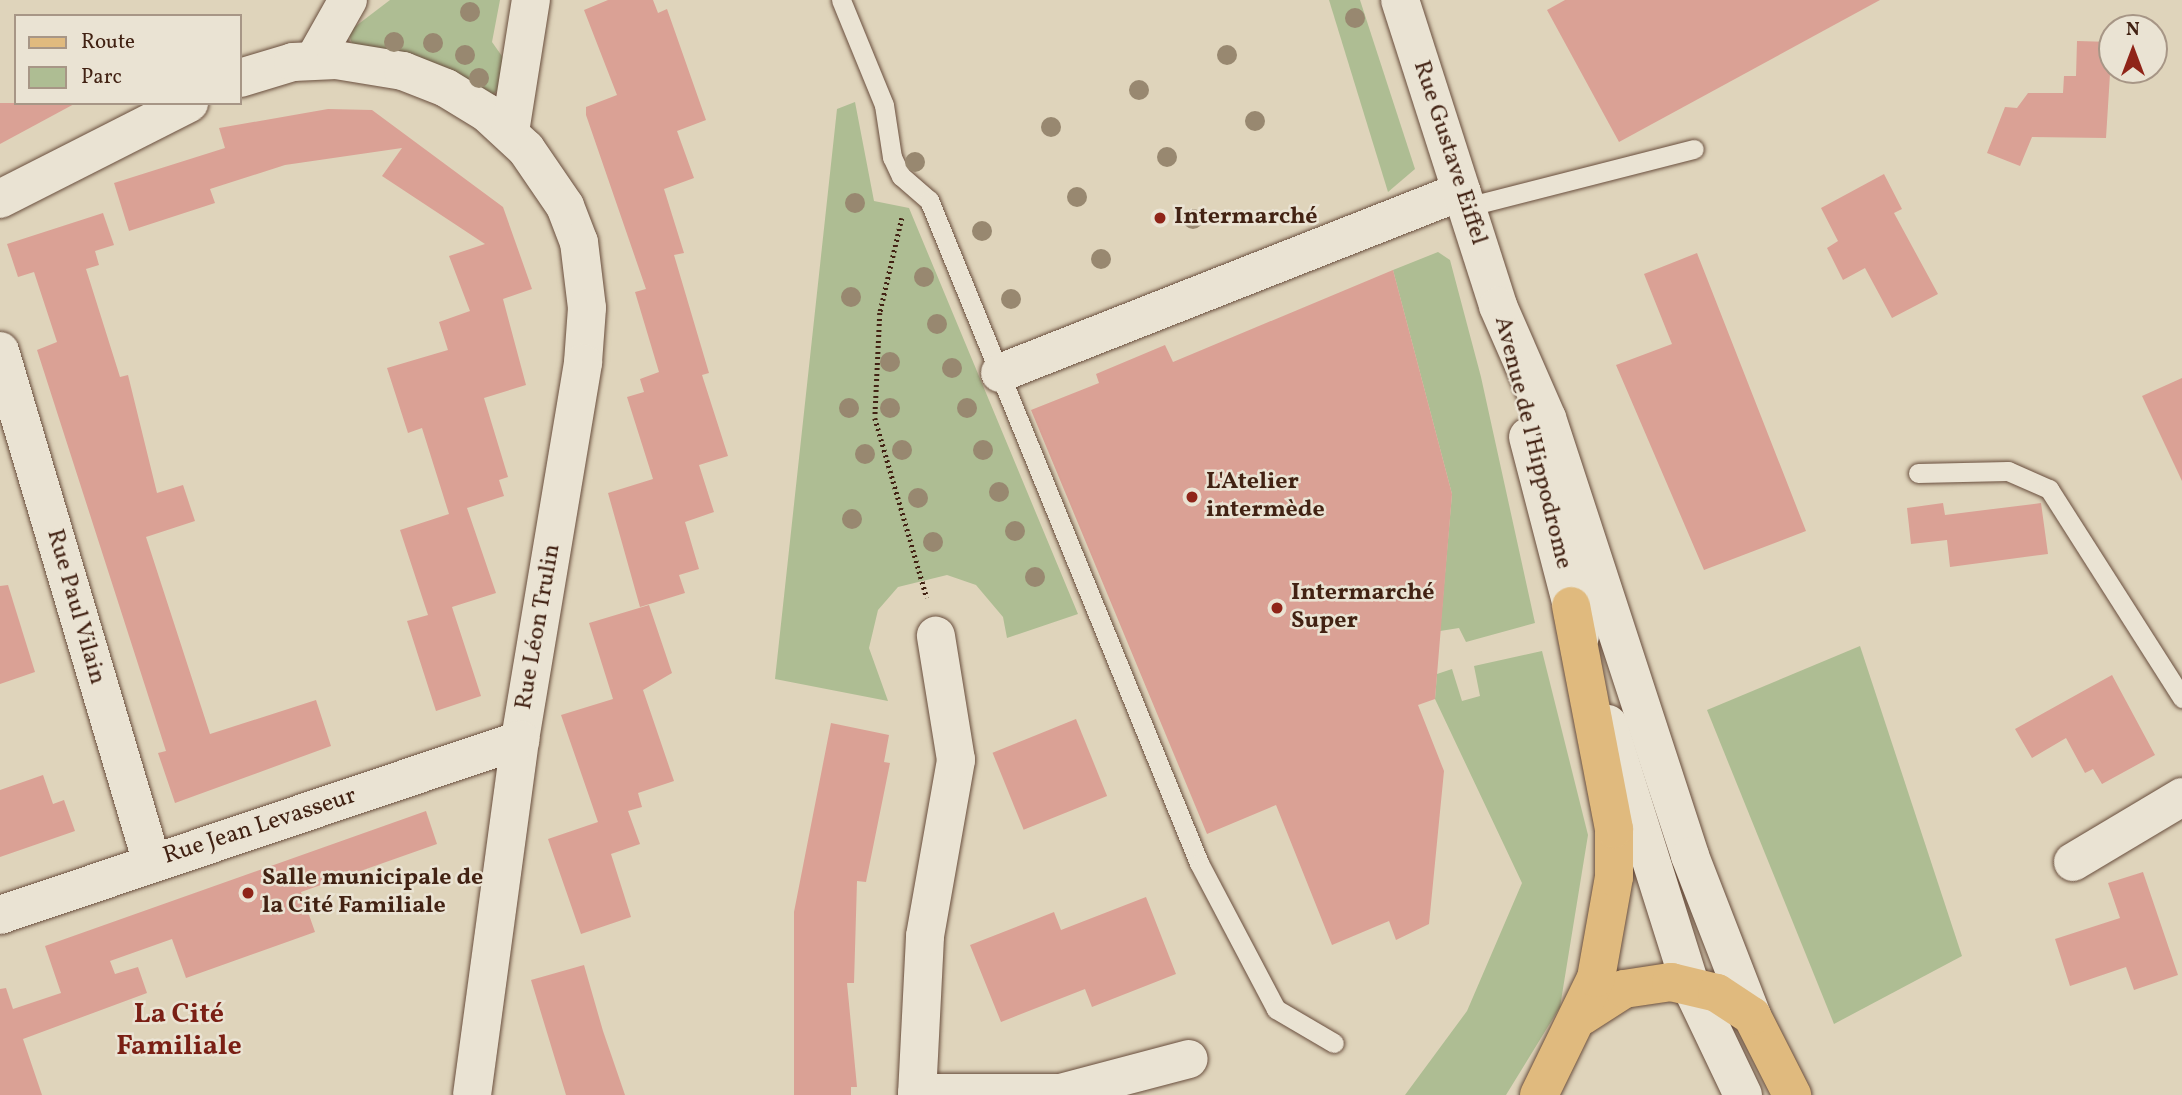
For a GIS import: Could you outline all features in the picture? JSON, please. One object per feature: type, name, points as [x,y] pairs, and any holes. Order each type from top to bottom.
[{"type":"main road","points":[[1539,1095],[1582,1016],[1607,929],[1615,853],[1571,606]]},
{"type":"main road","points":[[1582,1016],[1635,986],[1690,984],[1752,1016]]},
{"type":"main road","name":"Avenue de l'Hippodrome","points":[[1752,1016],[1792,1095]]},
{"type":"street","points":[[314,60],[348,0]]},
{"type":"street","points":[[510,132],[531,0]]},
{"type":"street","name":"Rue Gustave Eiffel","points":[[1400,0],[1498,306]]},
{"type":"street","name":"Rue Léon Trulin","points":[[242,78],[314,60],[357,61],[425,78],[469,100],[510,132],[541,168],[579,242],[586,335],[520,740],[471,1095]]},
{"type":"street","points":[[0,199],[186,105]]},
{"type":"street","points":[[1000,373],[1464,199]]},
{"type":"street","name":"Avenue de l'Hippodrome","points":[[1498,306],[1571,606],[1690,984],[1743,1095]]},
{"type":"street","name":"Avenue de l'Hippodrome","points":[[1498,306],[1547,418],[1681,830],[1752,1016]]},
{"type":"street","name":"Rue Paul Vilain","points":[[0,351],[152,863]]},
{"type":"street","points":[[936,636],[956,760],[925,936],[917,1094],[1060,1093],[1189,1059]]},
{"type":"street","name":"Rue Jean Levasseur","points":[[0,915],[520,740]]},
{"type":"street","points":[[2073,862],[2182,797]]},
{"type":"lane","points":[[841,0],[884,105],[892,158],[901,176],[929,200],[1199,863],[1276,1009],[1334,1043]]},
{"type":"lane","points":[[1464,199],[1694,149]]},
{"type":"lane","points":[[1918,472],[2008,471],[2049,489],[2182,698]]},
{"type":"path","points":[[903,209],[880,313],[875,418],[936,636]]},
{"type":"green space","points":[[390,0],[500,0],[492,42],[504,59],[499,89],[492,95],[354,49],[348,32]]},
{"type":"green space","points":[[1329,0],[1360,0],[1415,169],[1388,192]]},
{"type":"green space","points":[[855,102],[874,201],[909,208],[1078,614],[1007,638],[1003,617],[976,585],[947,575],[898,587],[878,610],[869,648],[888,701],[775,679],[837,109]]},
{"type":"green space","points":[[1438,252],[1450,260],[1481,377],[1535,623],[1466,642],[1459,628],[1440,631],[1452,494],[1393,270]]},
{"type":"green space","points":[[1860,646],[1962,956],[1834,1024],[1707,710]]},
{"type":"green space","points":[[1542,651],[1588,835],[1560,1007],[1506,1095],[1405,1095],[1467,1011],[1522,883],[1435,699],[1437,674],[1452,669],[1462,701],[1480,696],[1474,666]]},
{"type":"building","points":[[608,0],[653,0],[658,13],[667,9],[706,120],[677,131],[694,178],[664,189],[684,253],[674,255],[709,373],[702,375],[728,456],[699,465],[714,512],[685,522],[699,569],[679,575],[685,593],[640,607],[608,493],[653,479],[627,397],[644,392],[640,379],[659,372],[635,292],[646,289],[586,115],[586,107],[617,95],[584,10]]},
{"type":"building","points":[[1565,0],[1880,0],[1619,142],[1547,10]]},
{"type":"building","points":[[2077,41],[2098,42],[2098,84],[2109,84],[2106,138],[2032,137],[2020,166],[1987,153],[2005,107],[2017,108],[2028,93],[2063,93],[2064,76],[2076,76]]},
{"type":"building","points":[[0,103],[72,105],[0,144]]},
{"type":"building","points":[[328,109],[372,110],[503,207],[532,289],[503,299],[526,385],[484,398],[508,477],[499,480],[504,496],[467,508],[496,593],[452,607],[481,696],[436,711],[407,621],[428,615],[400,530],[449,514],[422,428],[408,433],[387,368],[448,350],[439,322],[470,311],[449,256],[485,244],[382,176],[402,148],[285,165],[210,189],[215,203],[129,231],[114,183],[225,148],[219,128]]},
{"type":"building","points":[[1884,174],[1902,209],[1894,213],[1938,294],[1892,318],[1865,268],[1843,280],[1827,248],[1838,241],[1821,208]]},
{"type":"building","points":[[103,213],[114,245],[95,251],[99,265],[86,269],[120,377],[128,375],[157,493],[183,485],[195,521],[146,537],[210,734],[316,700],[331,746],[175,803],[158,753],[166,751],[37,350],[57,342],[34,272],[18,277],[7,244]]},
{"type":"building","points":[[1697,253],[1806,531],[1704,570],[1616,365],[1672,344],[1644,274]]},
{"type":"building","name":"Intermarché Super","points":[[1393,270],[1452,494],[1435,699],[1418,705],[1444,771],[1429,924],[1396,940],[1389,921],[1332,945],[1276,805],[1207,834],[1031,410],[1099,383],[1096,374],[1165,345],[1173,362]]},
{"type":"building","points":[[2182,378],[2182,481],[2142,396]]},
{"type":"building","points":[[1943,503],[1945,515],[2041,503],[2048,554],[1950,567],[1947,540],[1911,544],[1907,508]]},
{"type":"building","points":[[8,585],[35,672],[0,684],[0,586]]},
{"type":"building","points":[[649,605],[672,673],[643,690],[674,781],[638,793],[642,807],[628,811],[640,844],[611,854],[631,917],[581,934],[548,839],[598,822],[561,715],[613,699],[589,623]]},
{"type":"building","points":[[2112,675],[2155,755],[2102,784],[2093,769],[2085,773],[2066,738],[2032,758],[2015,729]]},
{"type":"building","points":[[1076,719],[1107,796],[1024,830],[993,753]]},
{"type":"building","points":[[831,723],[889,735],[884,762],[890,763],[866,882],[857,881],[854,983],[847,983],[857,1087],[851,1087],[851,1095],[794,1095],[794,912]]},
{"type":"building","points":[[43,775],[53,804],[64,800],[75,831],[0,857],[0,790]]},
{"type":"building","points":[[426,811],[437,844],[301,892],[315,932],[186,978],[172,939],[110,961],[115,974],[138,967],[147,993],[23,1039],[42,1095],[0,1095],[0,989],[6,988],[13,1009],[61,993],[45,946]]},
{"type":"building","points":[[2143,872],[2178,975],[2134,990],[2126,967],[2070,986],[2055,939],[2120,918],[2108,883]]},
{"type":"building","points":[[1146,897],[1176,974],[1092,1007],[1085,989],[1001,1022],[970,945],[1054,912],[1061,930]]},
{"type":"building","points":[[584,965],[625,1095],[566,1095],[531,980]]},
{"type":"place","name":"Intermarché","points":[[1160,218]]},
{"type":"place","name":"L'Atelier intermède","points":[[1192,497]]},
{"type":"place","name":"Intermarché Super","points":[[1277,608]]},
{"type":"place","name":"Salle municipale de la Cité Familiale","points":[[248,893]]},
{"type":"district","name":"La Cité Familiale","points":[[179,1031]]}]
